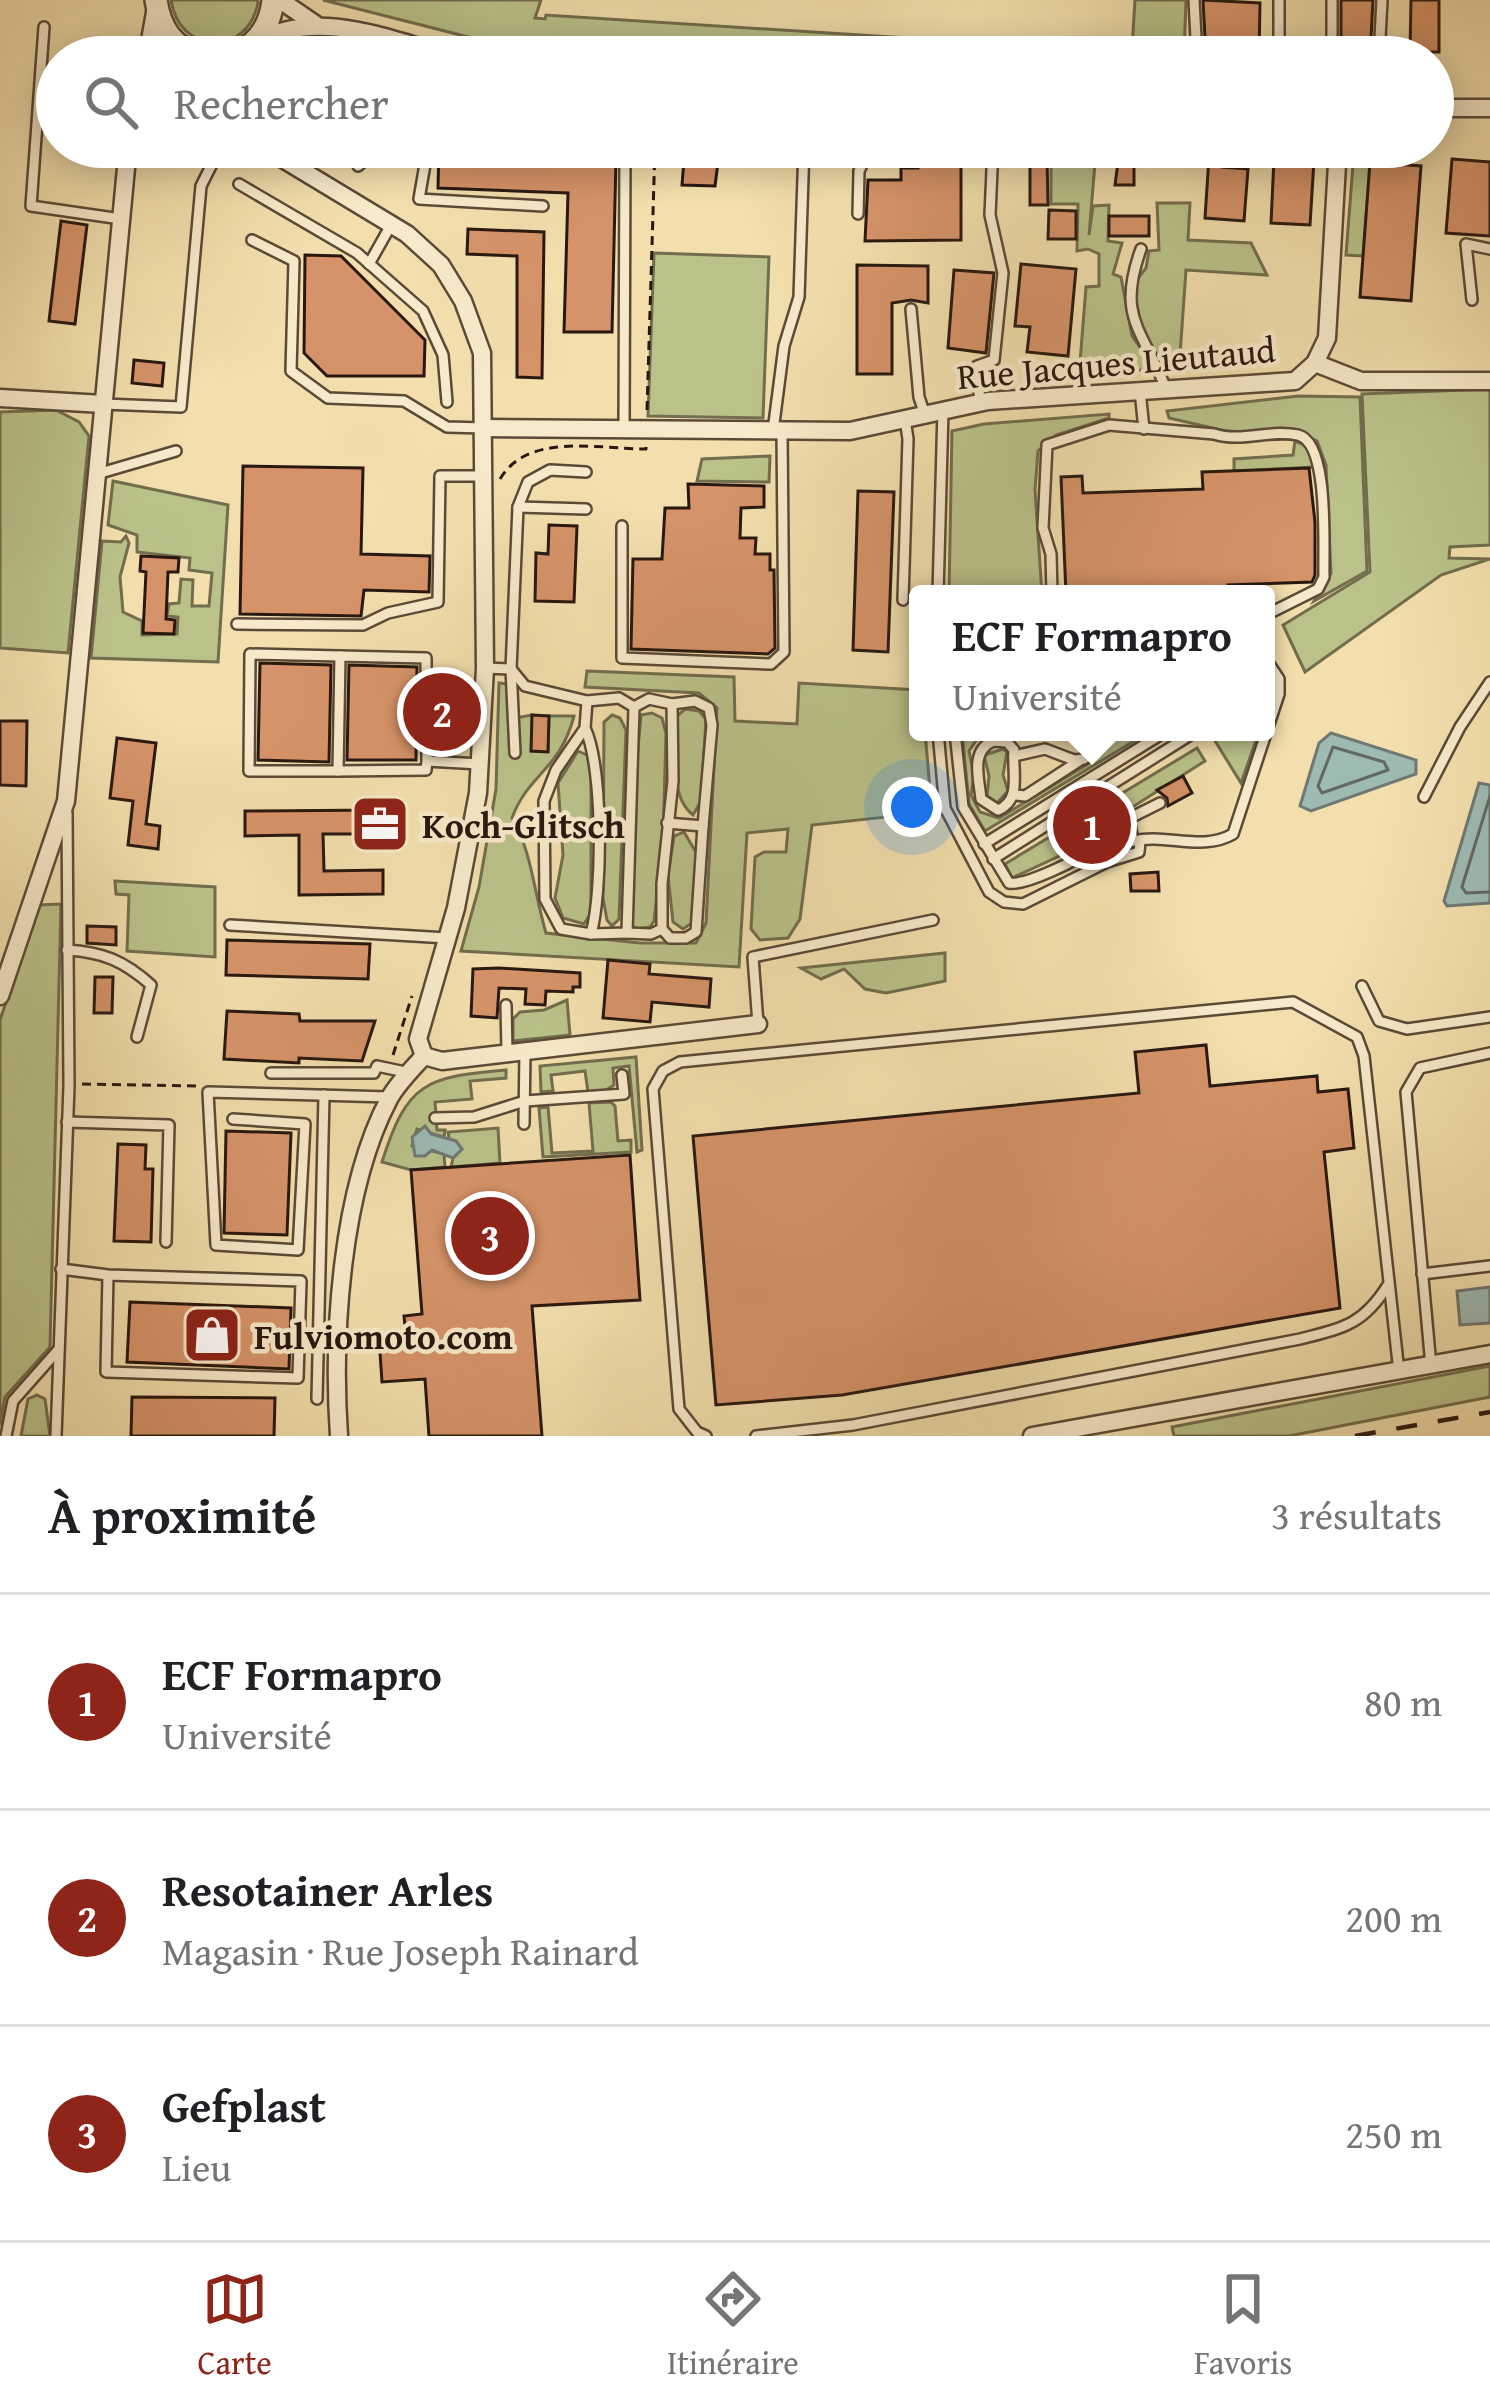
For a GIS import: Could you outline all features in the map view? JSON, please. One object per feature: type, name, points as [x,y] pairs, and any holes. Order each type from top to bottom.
[{"type":"street","points":[[256,36],[268,24],[276,0],[316,25],[356,36]]},
{"type":"street","points":[[156,3],[170,36]]},
{"type":"street","points":[[150,36],[156,3]]},
{"type":"street","points":[[268,36],[316,25]]},
{"type":"street","points":[[1454,108],[1490,109]]},
{"type":"street","points":[[0,996],[67,801],[126,168]]},
{"type":"street","points":[[298,168],[392,225],[441,265],[463,301],[482,353],[485,668],[478,794],[447,938],[418,1039],[424,1056]]},
{"type":"street","name":"Rue Jacques Lieutaud","points":[[484,428],[850,430],[980,403],[1295,381],[1315,363],[1327,338],[1337,168]]},
{"type":"street","points":[[1315,363],[1361,381],[1490,381]]},
{"type":"street","points":[[0,398],[103,404]]},
{"type":"street","points":[[424,1056],[442,1061],[758,1024]]},
{"type":"street","points":[[339,1436],[343,1250],[361,1176],[389,1097],[424,1056]]},
{"type":"street","points":[[1032,1436],[1490,1354]]},
{"type":"lane","points":[[1194,0],[1196,36]]},
{"type":"lane","points":[[1279,0],[1279,36]]},
{"type":"lane","points":[[1332,0],[1332,36]]},
{"type":"lane","points":[[1380,36],[1382,0]]},
{"type":"lane","points":[[43,36],[44,27]]},
{"type":"lane","points":[[36,137],[31,206],[121,219]]},
{"type":"lane","points":[[103,404],[181,407],[201,186],[210,168]]},
{"type":"lane","points":[[424,168],[419,199],[542,206]]},
{"type":"lane","points":[[624,432],[625,168]]},
{"type":"lane","points":[[622,526],[622,658],[771,664],[784,652],[777,431],[784,346],[799,297],[803,168]]},
{"type":"lane","points":[[858,214],[861,168]]},
{"type":"lane","points":[[980,403],[976,366],[994,360],[1003,273],[990,215],[991,168]]},
{"type":"lane","points":[[239,184],[370,264],[423,311],[442,355],[446,402]]},
{"type":"lane","points":[[370,264],[392,225]]},
{"type":"lane","points":[[251,239],[294,261],[291,371],[328,398],[404,401],[447,427],[484,428]]},
{"type":"lane","points":[[1472,300],[1466,244],[1490,249]]},
{"type":"lane","points":[[1141,249],[1129,282],[1130,304],[1136,334],[1166,389]]},
{"type":"lane","points":[[910,309],[919,397],[934,412],[938,585]]},
{"type":"lane","points":[[1140,391],[1144,429]]},
{"type":"lane","points":[[903,600],[905,419]]},
{"type":"lane","points":[[1052,585],[1052,554],[1043,528],[1047,445],[1109,425],[1230,439],[1299,435],[1312,442],[1319,462],[1324,577],[1318,589],[1275,610]]},
{"type":"lane","points":[[97,474],[176,451]]},
{"type":"lane","points":[[515,753],[511,669],[518,507],[528,482],[550,470],[586,472]]},
{"type":"lane","points":[[237,624],[362,625],[388,613],[438,602],[440,476],[484,476]]},
{"type":"lane","points":[[518,507],[586,508]]},
{"type":"lane","points":[[250,654],[426,658],[426,702],[426,770],[249,770],[250,654]]},
{"type":"lane","points":[[338,772],[340,656]]},
{"type":"lane","points":[[485,668],[511,669],[525,686],[587,701],[619,698],[634,707]]},
{"type":"lane","points":[[1275,673],[1280,679],[1275,706]]},
{"type":"lane","points":[[1275,682],[1280,679]]},
{"type":"lane","points":[[1424,797],[1460,727],[1490,682]]},
{"type":"lane","points":[[634,707],[649,699],[672,704],[695,701],[709,708],[712,724],[695,932],[686,938],[670,938],[662,929],[673,781],[672,704]]},
{"type":"lane","points":[[587,701],[585,728],[594,747],[597,788],[592,934]]},
{"type":"lane","points":[[426,702],[483,702]]},
{"type":"lane","points":[[627,933],[634,707]]},
{"type":"lane","points":[[585,728],[556,770],[544,801],[545,899],[561,929],[592,934],[651,934],[662,929]]},
{"type":"lane","points":[[939,741],[945,808],[989,892],[1004,902],[1023,904],[1107,862],[1139,852],[1126,820]]},
{"type":"lane","points":[[956,741],[961,800],[1009,883],[1018,885],[1094,848],[1110,849],[1136,841],[1214,842],[1233,834],[1264,741]]},
{"type":"lane","points":[[988,741],[976,756],[981,799],[998,810],[1015,795],[1013,747],[1006,742]]},
{"type":"lane","points":[[1015,795],[1025,796],[1079,760],[1091,750],[1088,741]]},
{"type":"lane","points":[[984,844],[1150,741]]},
{"type":"lane","points":[[993,859],[1181,741]]},
{"type":"lane","points":[[1014,756],[1045,748],[1079,760]]},
{"type":"lane","points":[[427,761],[480,764]]},
{"type":"lane","points":[[56,1436],[67,1122],[67,801]]},
{"type":"lane","points":[[1094,848],[1105,830],[1160,802]]},
{"type":"lane","points":[[667,823],[703,826]]},
{"type":"lane","points":[[758,1024],[753,957],[933,920]]},
{"type":"lane","points":[[230,925],[447,938]]},
{"type":"lane","points":[[67,950],[93,952],[126,963],[151,985],[137,1037]]},
{"type":"lane","points":[[1362,986],[1379,1021],[1402,1028],[1490,1017]]},
{"type":"lane","points":[[706,1436],[679,1409],[653,1089],[663,1071],[680,1062],[1293,1002],[1357,1037],[1364,1055],[1400,1372]]},
{"type":"lane","points":[[506,1006],[525,1101],[524,1124]]},
{"type":"lane","points":[[1431,1366],[1406,1092],[1420,1068],[1490,1053]]},
{"type":"lane","points":[[271,1073],[374,1073],[377,1066],[410,1073]]},
{"type":"lane","points":[[435,1118],[474,1118],[525,1101],[624,1094],[622,1075]]},
{"type":"lane","points":[[233,1119],[305,1124],[298,1250],[216,1245],[208,1092],[389,1097]]},
{"type":"lane","points":[[316,1399],[324,1095]]},
{"type":"lane","points":[[67,1122],[170,1125],[166,1242]]},
{"type":"lane","points":[[1422,1274],[1490,1266]]},
{"type":"lane","points":[[61,1269],[301,1281],[298,1378],[106,1372],[109,1275]]},
{"type":"lane","points":[[756,1436],[853,1425],[1208,1359],[1349,1327],[1377,1302],[1388,1284]]},
{"type":"lane","points":[[6,1436],[13,1401],[59,1349]]},
{"type":"path","points":[[646,422],[654,168]]},
{"type":"green space","points":[[171,0],[258,2],[252,20],[236,36],[194,36],[177,18]]},
{"type":"green space","points":[[323,0],[541,0],[535,18],[875,36],[464,36]]},
{"type":"green space","points":[[1135,0],[1186,0],[1185,36],[1133,36]]},
{"type":"green space","points":[[1051,168],[1095,168],[1089,235],[1093,206],[1109,205],[1108,241],[1122,243],[1113,274],[1121,277],[1132,336],[1155,369],[1079,375],[1086,287],[1099,286],[1099,254],[1077,251],[1078,204],[1051,204]]},
{"type":"green space","points":[[1353,168],[1370,168],[1363,256],[1346,255]]},
{"type":"green space","points":[[1157,203],[1190,203],[1188,240],[1251,243],[1267,275],[1186,270],[1179,369],[1165,370],[1136,322],[1135,282],[1146,268],[1149,251],[1159,250]]},
{"type":"green space","points":[[654,253],[769,257],[763,418],[648,416]]},
{"type":"green space","points":[[1490,389],[1490,545],[1450,547],[1449,558],[1490,559],[1441,575],[1305,672],[1283,625],[1370,572],[1362,394]]},
{"type":"green space","points":[[1298,396],[1360,397],[1367,571],[1314,601],[1331,573],[1326,465],[1317,441],[1292,431],[1230,432],[1169,418],[1167,411]]},
{"type":"green space","points":[[56,410],[79,422],[89,436],[68,653],[0,648],[0,412]]},
{"type":"green space","points":[[1109,414],[1109,418],[1056,435],[1038,451],[1035,490],[1041,585],[949,585],[952,431]]},
{"type":"green space","points":[[1295,441],[1309,447],[1316,467],[1234,471],[1234,459],[1293,455]]},
{"type":"green space","points":[[770,456],[769,482],[697,481],[702,459]]},
{"type":"green space","points":[[113,481],[228,505],[218,662],[91,658],[102,541],[121,542],[126,536],[129,543],[120,577],[123,612],[142,621],[142,635],[177,634],[178,617],[167,616],[169,604],[179,603],[181,579],[193,580],[192,606],[209,606],[212,573],[189,570],[190,558],[137,552],[137,535],[108,525]]},
{"type":"green space","points":[[587,671],[734,677],[735,721],[797,724],[799,683],[909,689],[909,741],[926,741],[932,812],[812,825],[800,919],[788,938],[760,940],[751,929],[755,857],[786,852],[788,829],[747,833],[739,967],[461,951],[479,887],[496,789],[499,683],[508,684],[510,719],[532,715],[532,751],[548,751],[549,716],[574,716],[561,749],[526,791],[512,818],[528,858],[546,933],[640,943],[696,943],[706,923],[717,708],[699,693],[585,687]]},
{"type":"green space","points":[[685,709],[699,711],[706,719],[701,801],[693,815],[677,783],[677,716]]},
{"type":"green space","points":[[612,715],[620,718],[626,730],[619,919],[612,926],[603,898],[604,722]]},
{"type":"green space","points":[[641,715],[662,718],[666,733],[663,842],[654,921],[650,927],[636,929],[629,923],[631,826]]},
{"type":"green space","points":[[963,741],[976,741],[969,751],[974,776],[971,795],[980,812],[999,818],[1093,761],[1098,741],[1134,741],[985,831],[969,804]]},
{"type":"green space","points":[[1215,741],[1256,741],[1241,783]]},
{"type":"green space","points":[[1197,748],[1205,761],[1104,825],[1094,840],[1012,878],[1005,864]]},
{"type":"green space","points":[[578,751],[591,757],[591,913],[584,924],[563,918],[555,898],[563,855],[558,783]]},
{"type":"green space","points":[[1007,752],[1003,775],[1008,791],[997,803],[987,796],[984,755]]},
{"type":"green space","points":[[684,832],[697,854],[692,923],[683,929],[673,922],[668,876],[674,836]]},
{"type":"green space","points":[[115,881],[215,887],[215,957],[127,951],[129,895],[116,894]]},
{"type":"green space","points":[[61,904],[50,1347],[5,1397],[0,1425],[0,1020],[39,905]]},
{"type":"green space","points":[[945,953],[945,981],[886,993],[865,989],[844,969],[821,979],[801,968]]},
{"type":"green space","points":[[567,1000],[570,1035],[513,1041],[513,1019],[520,1012],[544,1010]]},
{"type":"green space","points":[[636,1057],[642,1150],[637,1152],[629,1066],[613,1068],[614,1085],[606,1090],[588,1092],[585,1071],[551,1075],[553,1091],[541,1092],[540,1066]]},
{"type":"green space","points":[[506,1070],[506,1078],[470,1081],[472,1099],[435,1102],[437,1130],[445,1130],[444,1137],[417,1129],[412,1146],[444,1154],[445,1167],[411,1170],[382,1162],[401,1115],[423,1089],[456,1076]]},
{"type":"green space","points":[[611,1102],[618,1141],[631,1140],[631,1152],[543,1157],[539,1108],[548,1107],[552,1153],[593,1151],[589,1103]]},
{"type":"green space","points":[[498,1128],[500,1163],[451,1167],[462,1149],[449,1139],[448,1132]]},
{"type":"green space","points":[[1490,1366],[1490,1397],[1289,1436],[1174,1436],[1172,1427]]},
{"type":"green space","points":[[37,1395],[45,1399],[50,1436],[21,1436],[28,1399]]},
{"type":"water","points":[[1331,733],[1416,760],[1416,774],[1311,811],[1300,806],[1319,743]]},
{"type":"water","points":[[1479,783],[1490,785],[1490,903],[1447,906],[1444,901]]},
{"type":"water","points":[[425,1126],[431,1134],[456,1141],[462,1149],[453,1158],[432,1150],[415,1156],[412,1137]]},
{"type":"water","points":[[1490,1287],[1490,1323],[1460,1325],[1457,1291]]},
{"type":"building","points":[[1203,0],[1260,3],[1259,36],[1205,36]]},
{"type":"building","points":[[1341,0],[1373,0],[1371,36],[1341,36]]},
{"type":"building","points":[[1411,0],[1439,0],[1439,36],[1410,36]]},
{"type":"building","points":[[1454,159],[1490,162],[1490,236],[1446,233]]},
{"type":"building","points":[[438,168],[616,168],[612,332],[564,332],[568,193],[438,188]]},
{"type":"building","points":[[683,168],[717,168],[715,186],[682,185]]},
{"type":"building","points":[[901,168],[961,168],[961,240],[865,241],[868,180],[901,180]]},
{"type":"building","points":[[1030,168],[1047,168],[1048,205],[1030,205]]},
{"type":"building","points":[[1117,168],[1134,168],[1134,185],[1115,185]]},
{"type":"building","points":[[1208,168],[1248,169],[1244,221],[1205,218]]},
{"type":"building","points":[[1274,168],[1314,168],[1310,225],[1271,223]]},
{"type":"building","points":[[1370,168],[1421,168],[1411,301],[1360,297]]},
{"type":"building","points":[[1049,210],[1076,211],[1076,239],[1048,239]]},
{"type":"building","points":[[1109,216],[1149,216],[1149,236],[1109,236]]},
{"type":"building","points":[[61,221],[87,225],[75,324],[49,321]]},
{"type":"building","points":[[468,229],[544,232],[542,378],[517,377],[517,256],[467,254]]},
{"type":"building","points":[[305,255],[341,256],[425,340],[424,376],[327,376],[304,353]]},
{"type":"building","points":[[1021,264],[1076,269],[1068,356],[1027,352],[1030,327],[1015,326]]},
{"type":"building","points":[[857,265],[928,266],[928,303],[892,303],[892,374],[857,374]]},
{"type":"building","points":[[954,270],[994,273],[986,353],[948,348]]},
{"type":"building","points":[[134,360],[164,363],[162,386],[132,383]]},
{"type":"building","points":[[243,466],[363,468],[361,554],[430,556],[429,592],[364,590],[361,616],[240,614]]},
{"type":"building","points":[[1309,468],[1315,522],[1312,582],[1066,585],[1061,477],[1082,476],[1083,493],[1203,489],[1202,472]]},
{"type":"building","points":[[688,484],[764,486],[764,507],[741,508],[740,538],[756,538],[755,554],[770,554],[770,570],[774,570],[775,648],[768,654],[631,649],[633,559],[662,559],[665,508],[689,508]]},
{"type":"building","points":[[858,491],[894,492],[888,652],[853,650]]},
{"type":"building","points":[[549,525],[577,526],[574,602],[535,601],[536,553],[548,554]]},
{"type":"building","points":[[141,556],[179,558],[178,572],[168,572],[166,619],[175,620],[174,634],[143,633],[146,572],[140,571]]},
{"type":"building","points":[[260,663],[331,665],[329,762],[258,760]]},
{"type":"building","points":[[349,665],[417,667],[416,760],[347,760]]},
{"type":"building","points":[[532,715],[549,716],[548,752],[531,751]]},
{"type":"building","points":[[0,721],[27,721],[26,786],[0,785]]},
{"type":"building","points":[[117,738],[156,743],[146,824],[160,826],[158,849],[128,845],[133,801],[110,798]]},
{"type":"building","points":[[1183,776],[1192,793],[1168,806],[1167,798],[1157,790]]},
{"type":"building","points":[[383,810],[383,834],[323,834],[324,871],[383,870],[383,894],[299,895],[299,835],[245,836],[245,811]]},
{"type":"building","points":[[1158,872],[1159,891],[1131,891],[1130,874]]},
{"type":"building","points":[[87,926],[116,927],[116,945],[87,943]]},
{"type":"building","points":[[227,940],[370,944],[368,979],[226,975]]},
{"type":"building","points":[[608,960],[650,964],[649,974],[711,979],[709,1007],[652,1002],[650,1022],[603,1018]]},
{"type":"building","points":[[473,969],[580,973],[580,987],[573,987],[573,992],[546,991],[545,1005],[525,1004],[526,989],[499,988],[497,1018],[471,1016]]},
{"type":"building","points":[[95,977],[113,977],[112,1013],[94,1013]]},
{"type":"building","points":[[227,1011],[299,1014],[300,1021],[375,1021],[362,1061],[224,1059]]},
{"type":"building","points":[[1206,1045],[1210,1086],[1317,1076],[1318,1092],[1348,1089],[1354,1148],[1324,1152],[1340,1308],[842,1395],[716,1405],[693,1136],[1139,1093],[1135,1052]]},
{"type":"building","points":[[226,1131],[291,1133],[287,1235],[224,1233]]},
{"type":"building","points":[[118,1144],[146,1145],[145,1169],[153,1169],[151,1242],[114,1241]]},
{"type":"building","points":[[630,1155],[640,1300],[532,1306],[542,1436],[429,1436],[425,1379],[382,1382],[379,1338],[406,1336],[404,1316],[422,1314],[411,1170]]},
{"type":"building","name":"Fulviomoto.com","points":[[130,1302],[291,1308],[289,1369],[127,1362]]},
{"type":"building","points":[[132,1397],[275,1398],[274,1436],[131,1436]]},
{"type":"railway","points":[[1355,1436],[1490,1412]]},
{"type":"place","name":"Resotainer Arles","points":[[442,712]]},
{"type":"place","name":"Koch-Glitsch","points":[[380,824]]},
{"type":"place","name":"ECF Formapro","points":[[1092,825]]},
{"type":"place","name":"Gefplast","points":[[490,1236]]},
{"type":"place","name":"Fulviomoto.com","points":[[212,1335]]}]
